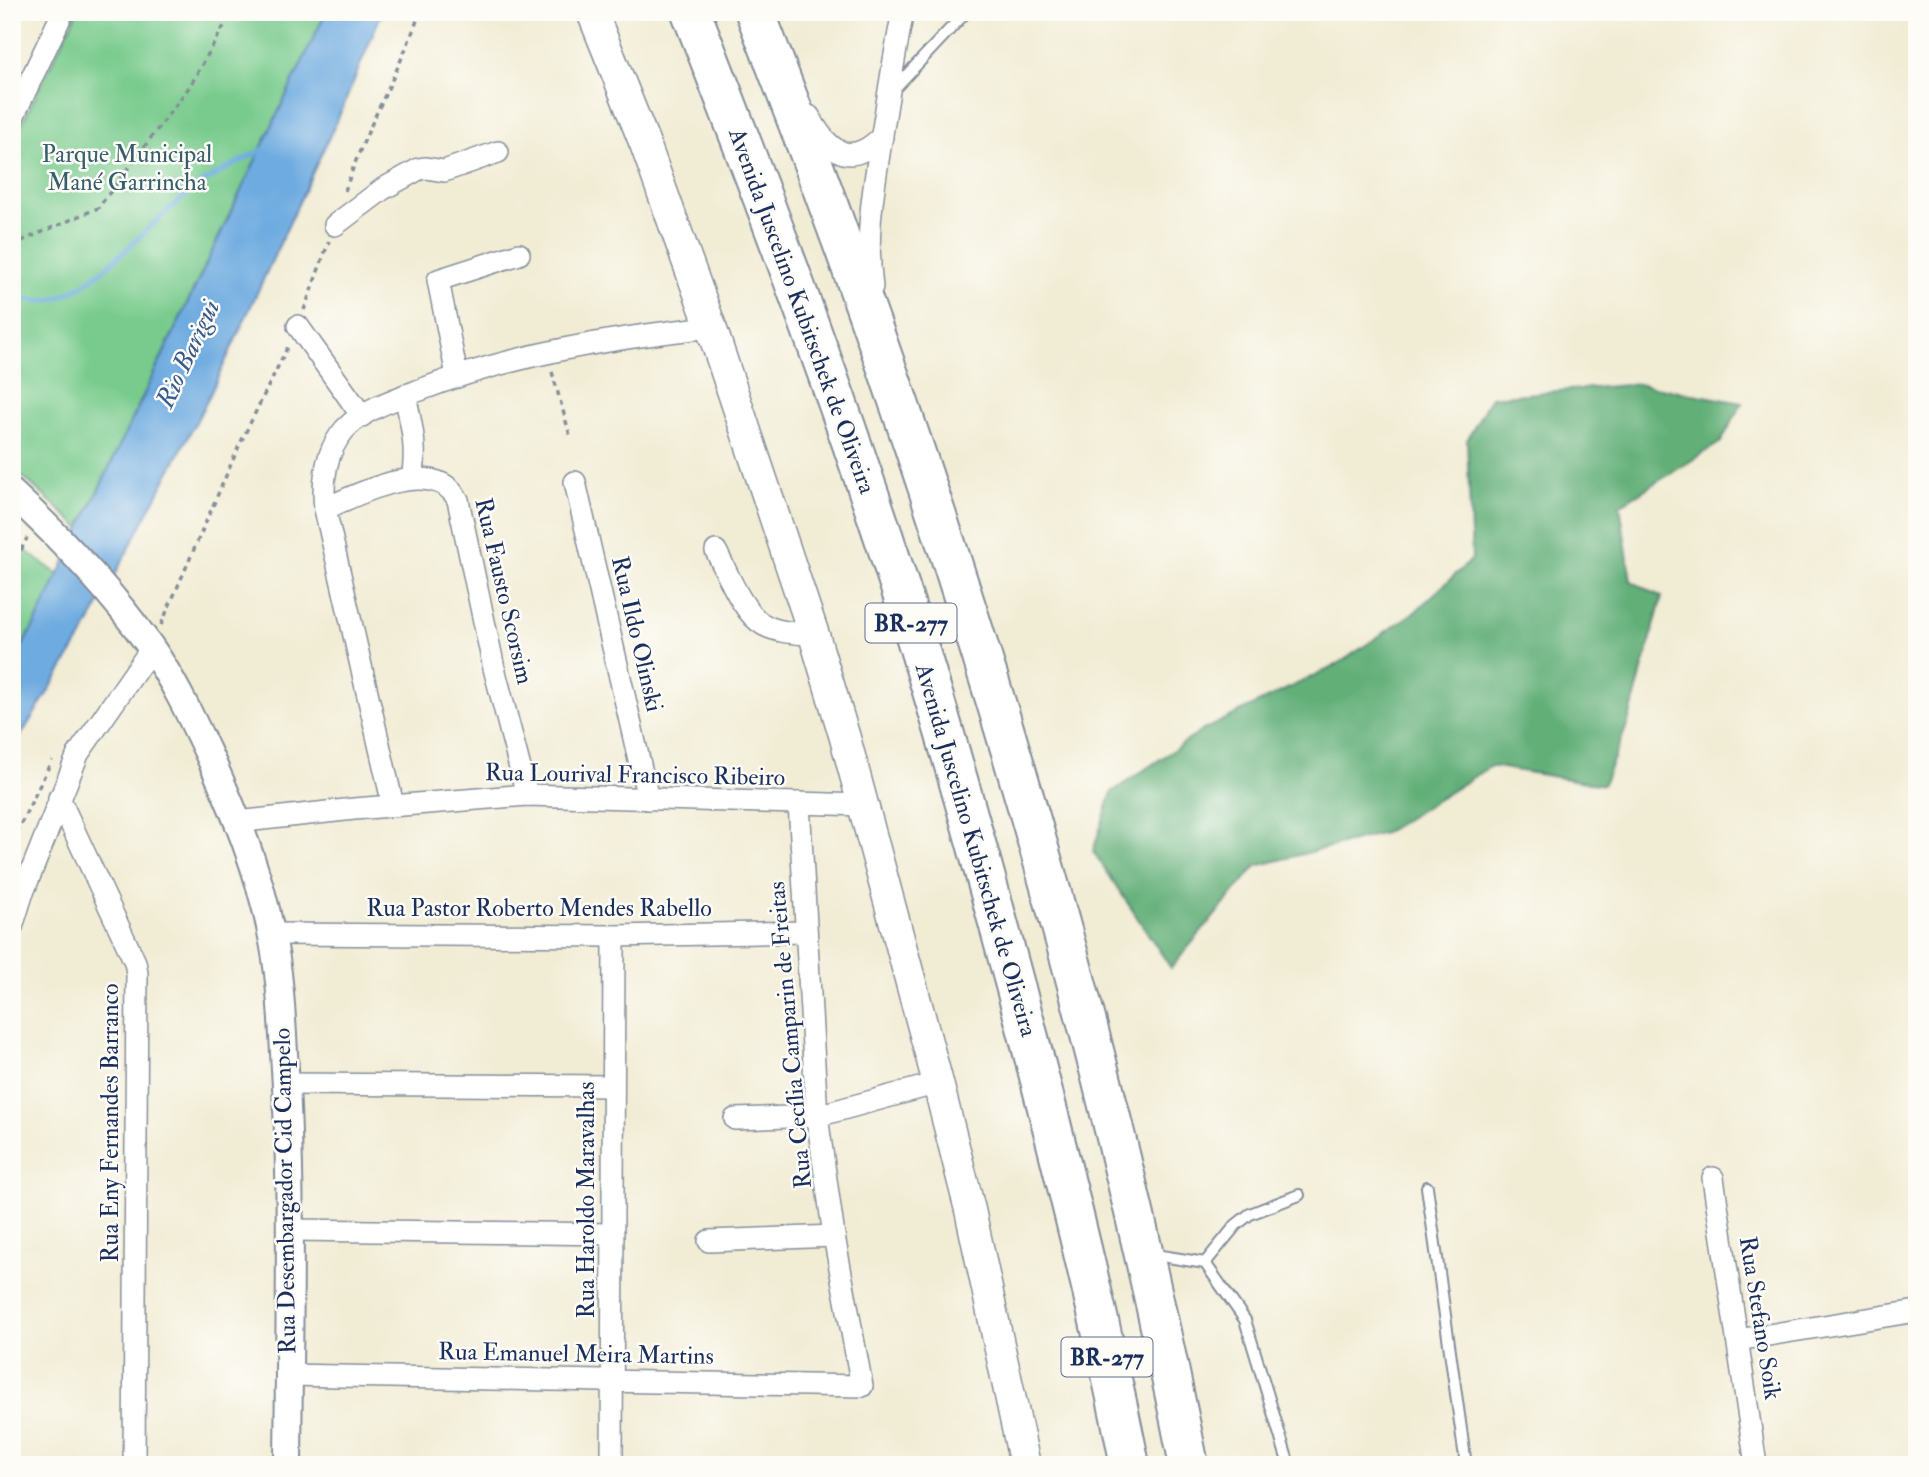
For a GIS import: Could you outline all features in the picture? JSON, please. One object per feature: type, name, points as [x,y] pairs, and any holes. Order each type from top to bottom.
[{"type":"highway","name":"Avenida Juscelino Kubitschek de Oliveira","points":[[691,12],[799,295],[883,536],[940,717],[1041,1082],[1082,1249],[1130,1465]]},
{"type":"highway","name":"BR-277","points":[[760,23],[879,344],[937,513],[1020,778],[1107,1095],[1189,1465]]},
{"type":"main road","points":[[592,12],[645,144],[711,327],[814,635],[864,805],[939,1083],[1000,1340],[1025,1465]]},
{"type":"street","points":[[12,118],[63,12]]},
{"type":"street","points":[[879,344],[868,236],[887,97],[903,12]]},
{"type":"street","points":[[760,23],[818,132],[828,144],[838,152],[851,154],[864,151],[882,137]]},
{"type":"street","points":[[335,225],[383,189],[419,169],[444,171],[498,152]]},
{"type":"street","points":[[457,376],[438,280],[519,254]]},
{"type":"street","points":[[298,326],[362,416]]},
{"type":"street","points":[[393,805],[325,509],[322,485],[326,464],[334,445],[346,429],[362,416],[405,395],[457,376],[607,340],[711,327]]},
{"type":"street","points":[[405,395],[415,442],[416,457],[412,478]]},
{"type":"street","name":"Rua Fausto Scorsim","points":[[325,509],[376,487],[412,478],[449,488],[458,500],[494,668],[527,795]]},
{"type":"street","name":"Rua Ildo Olinski","points":[[575,481],[648,799]]},
{"type":"street","name":"Rua Desembargador Cid Campelo","points":[[12,494],[46,525],[128,617],[151,649],[195,726],[237,822],[261,893],[272,934],[286,1084],[290,1230],[288,1465]]},
{"type":"street","points":[[716,551],[750,613],[763,624],[776,629],[814,635]]},
{"type":"street","points":[[12,927],[17,899],[78,754],[151,649]]},
{"type":"street","name":"Rua Lourival Francisco Ribeiro","points":[[237,822],[393,805],[527,795],[864,805]]},
{"type":"street","name":"Rua Eny Fernandes Barranco","points":[[59,798],[135,962],[137,973],[134,1465]]},
{"type":"street","name":"Rua Cecília Camparin de Freitas","points":[[799,803],[805,932],[810,957],[817,1116],[834,1236],[862,1387]]},
{"type":"street","name":"Rua Pastor Roberto Mendes Rabello","points":[[272,934],[614,936],[805,932]]},
{"type":"street","name":"Rua Haroldo Maravalhas","points":[[612,1465],[614,936]]},
{"type":"street","points":[[735,1119],[817,1116],[939,1083]]},
{"type":"street","points":[[286,1084],[613,1086]]},
{"type":"street","name":"Rua Stefano Soik","points":[[1713,1178],[1756,1465]]},
{"type":"street","points":[[290,1230],[612,1234]]},
{"type":"street","points":[[709,1241],[834,1236]]},
{"type":"street","points":[[1737,1340],[1917,1311]]},
{"type":"street","name":"Rua Emanuel Meira Martins","points":[[288,1375],[862,1387]]},
{"type":"lane","points":[[887,97],[966,12]]},
{"type":"lane","points":[[1427,1187],[1466,1465]]},
{"type":"lane","points":[[1205,1263],[1236,1225],[1250,1214],[1299,1195]]},
{"type":"lane","points":[[1144,1253],[1205,1263],[1245,1320],[1289,1465]]},
{"type":"path","points":[[12,245],[99,208],[190,86],[232,12]]},
{"type":"path","points":[[547,353],[571,439]]},
{"type":"path","points":[[12,568],[46,525]]},
{"type":"green space","name":"Parque Municipal Mané Garrincha","points":[[77,12],[326,12],[80,528],[12,467],[12,143]]},
{"type":"green space","points":[[1638,384],[1742,403],[1721,442],[1620,505],[1631,581],[1662,597],[1628,723],[1603,785],[1491,766],[1384,833],[1256,866],[1171,968],[1093,851],[1112,792],[1203,730],[1338,664],[1416,611],[1472,559],[1467,440],[1491,397]]},
{"type":"green space","points":[[12,541],[59,575],[12,664]]},
{"type":"water","name":"Rio Barigui","points":[[326,12],[382,12],[343,107],[208,399],[82,637],[12,750],[12,664],[36,622]]},
{"type":"waterway","points":[[12,295],[44,301],[67,294],[85,284],[192,190],[266,148]]}]
